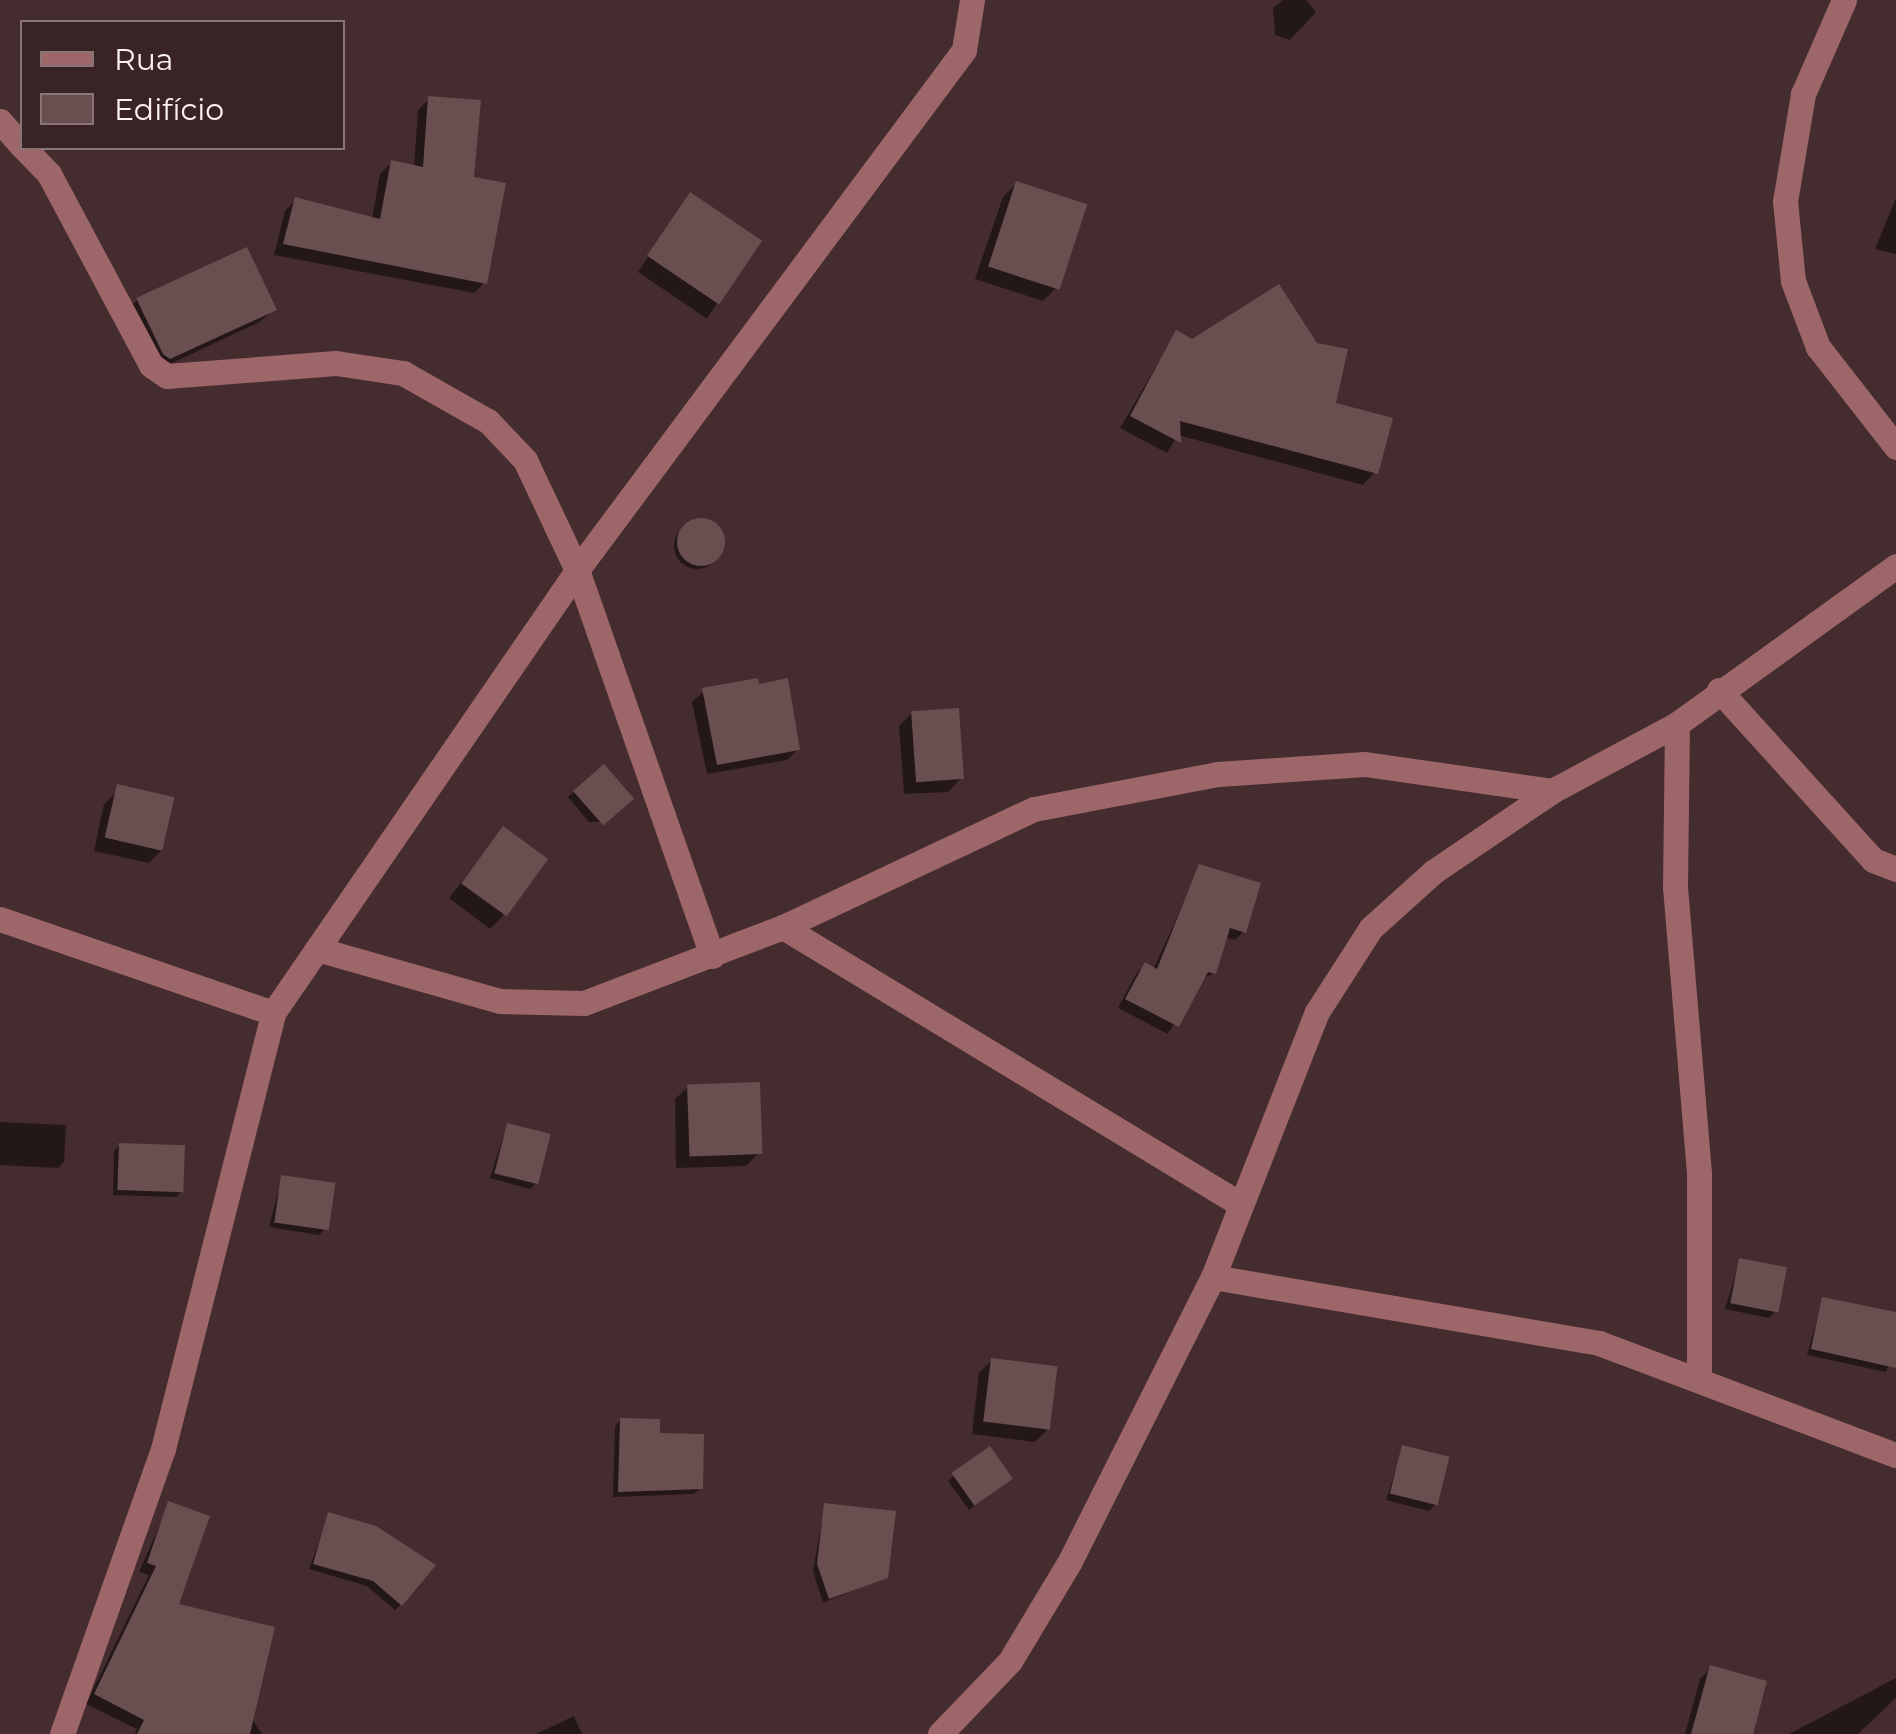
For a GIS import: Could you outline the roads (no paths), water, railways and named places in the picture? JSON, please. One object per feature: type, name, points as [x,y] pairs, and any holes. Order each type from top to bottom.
[{"type":"street","points":[[62,1734],[163,1449],[273,1013],[577,570],[964,50],[972,0]]},
{"type":"street","points":[[1844,0],[1803,94],[1785,201],[1793,281],[1818,347],[1896,447]]},
{"type":"street","points":[[0,121],[20,144]]},
{"type":"street","points":[[26,150],[49,174],[150,365],[188,378],[336,363],[403,373],[488,421],[525,460],[577,570],[712,956]]},
{"type":"street","points":[[940,1734],[1010,1660],[1070,1561],[1213,1277],[1317,1012],[1371,928],[1433,872],[1552,791],[1677,724],[1896,566]]},
{"type":"street","points":[[1719,690],[1873,860],[1896,869]]},
{"type":"street","points":[[1677,724],[1676,887],[1699,1173],[1699,1376]]},
{"type":"street","points":[[317,949],[500,1000],[584,1003],[783,926],[1034,809],[1218,774],[1365,764],[1552,791]]},
{"type":"street","points":[[0,919],[273,1013]]},
{"type":"street","points":[[783,926],[1240,1204]]},
{"type":"street","points":[[1213,1277],[1598,1343],[1699,1376],[1896,1455]]}]
